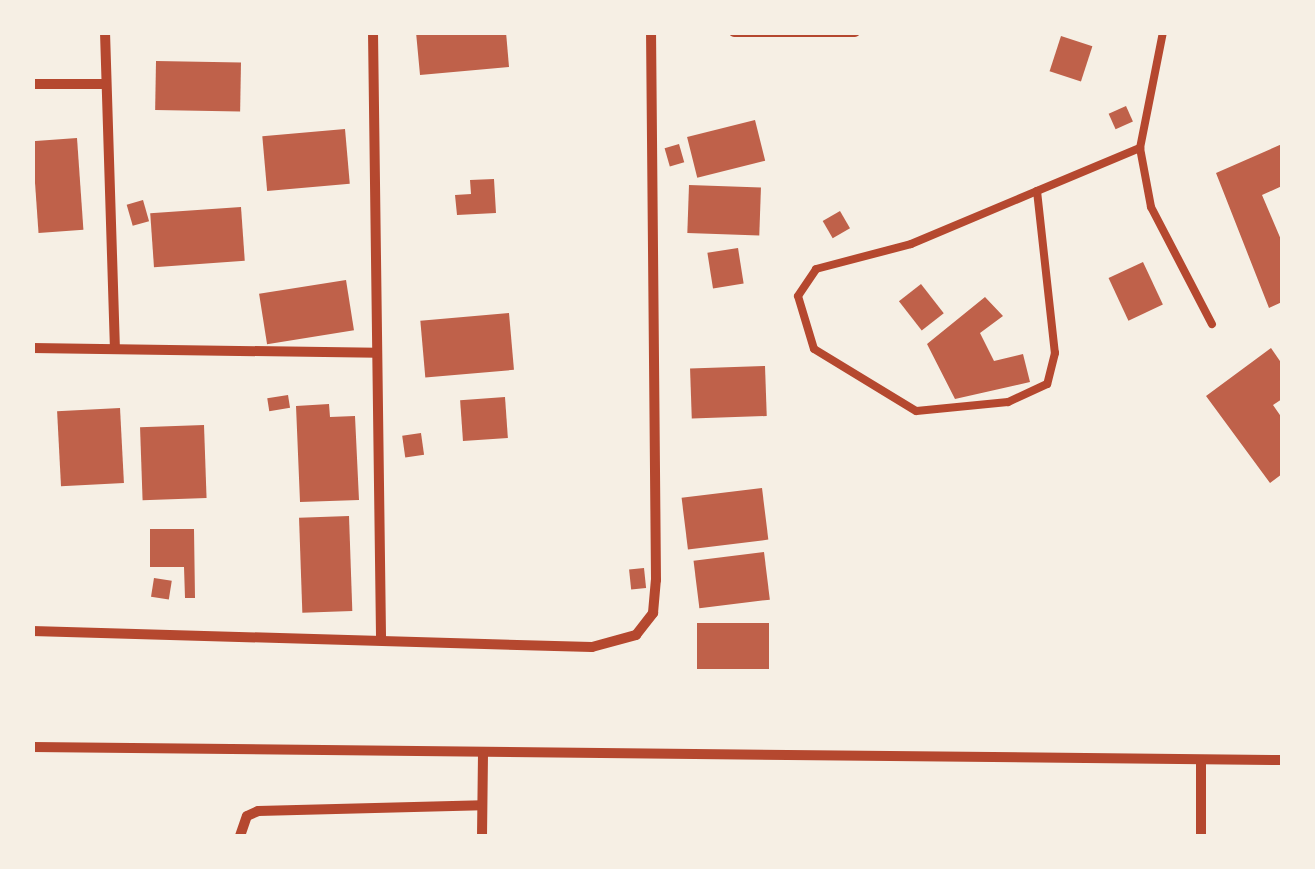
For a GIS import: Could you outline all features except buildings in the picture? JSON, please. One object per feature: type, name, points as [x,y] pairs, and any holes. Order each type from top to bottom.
[{"type":"street","points":[[106,32],[114,349]]},
{"type":"street","points":[[373,32],[381,636]]},
{"type":"street","points":[[32,631],[381,636],[592,647],[636,635],[652,613],[650,32]]},
{"type":"street","points":[[734,32],[855,32]]},
{"type":"street","points":[[32,84],[106,84]]},
{"type":"street","points":[[32,348],[377,354]]},
{"type":"street","points":[[32,746],[1282,760]]},
{"type":"street","points":[[482,836],[483,754]]},
{"type":"street","points":[[1201,836],[1202,760]]},
{"type":"street","points":[[240,836],[247,816],[258,811],[482,805]]},
{"type":"lane","points":[[1163,32],[1140,148],[1152,207],[1212,324]]},
{"type":"lane","points":[[1037,191],[1055,353],[1046,384],[1008,402],[916,411],[814,349],[798,296],[816,269],[911,244],[1037,191],[1140,148]]}]
